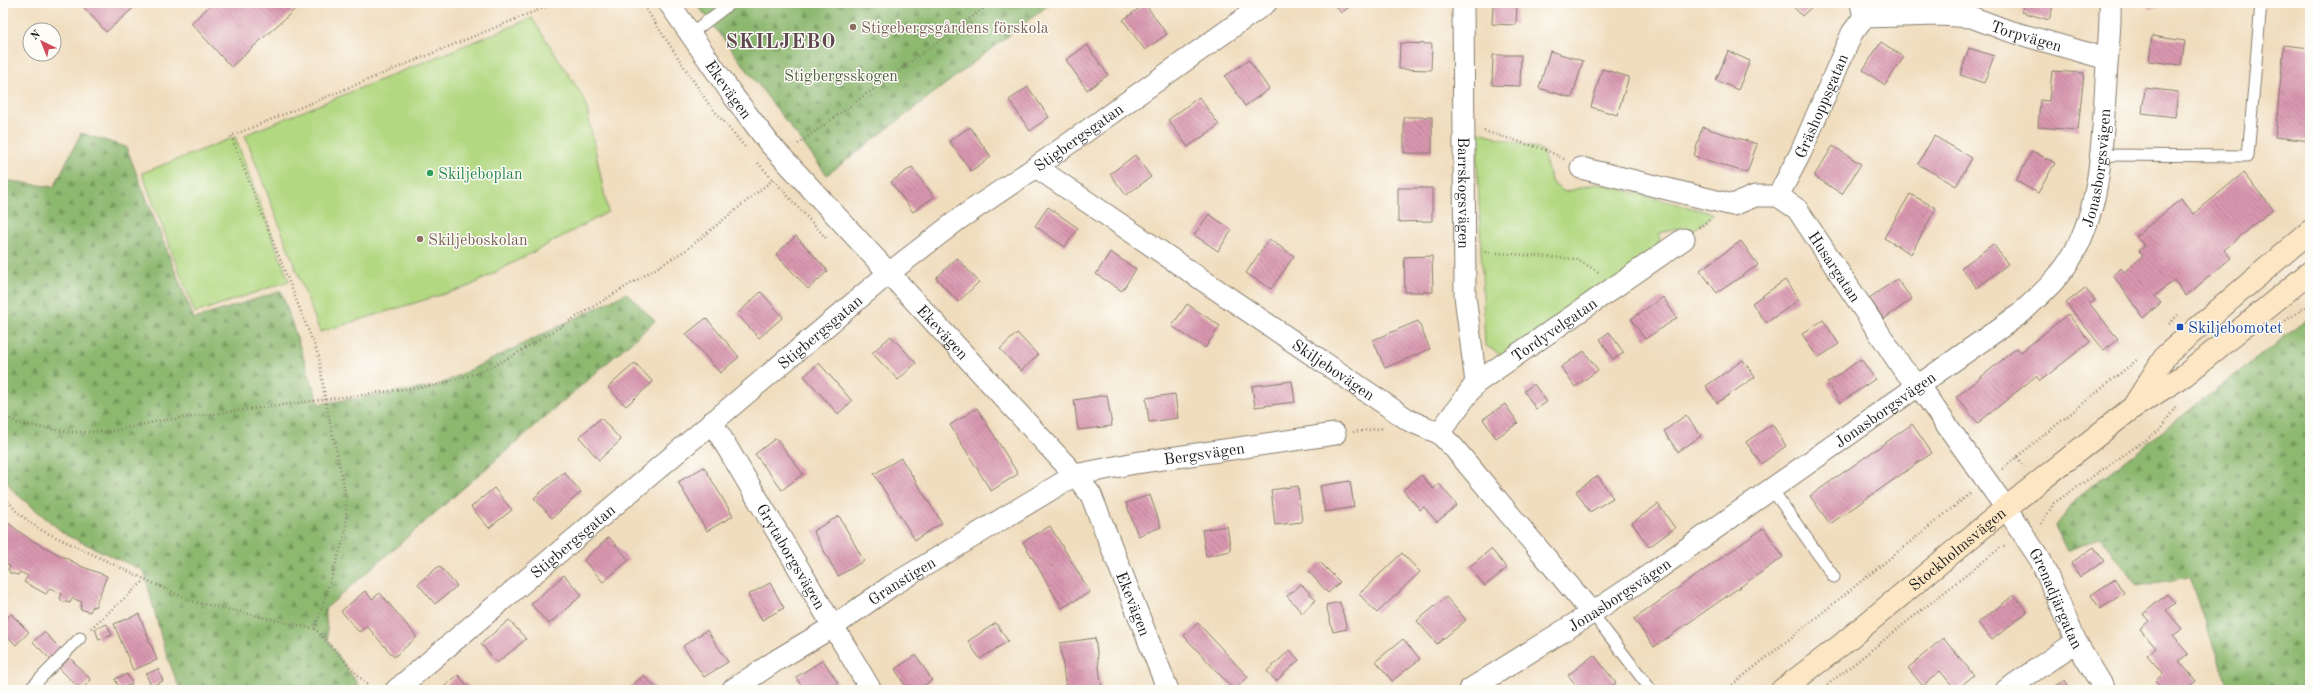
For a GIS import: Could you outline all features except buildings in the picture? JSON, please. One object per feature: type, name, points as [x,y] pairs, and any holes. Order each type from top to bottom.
[{"type":"main road","name":"Stockholmsvägen","points":[[2132,408],[2166,356],[2310,231]]},
{"type":"main road","name":"Stockholmsvägen","points":[[1782,690],[1841,645],[2006,508],[2132,408],[2185,375],[2301,287],[2310,272]]},
{"type":"street","name":"Ekevägen","points":[[669,3],[769,143],[1075,475],[1091,496],[1168,690]]},
{"type":"street","name":"Stigbergsgatan","points":[[396,690],[889,273],[959,219],[1036,167],[1266,3]]},
{"type":"street","name":"Barrskogsvägen","points":[[1463,3],[1462,116],[1465,296],[1476,383]]},
{"type":"street","name":"Jonasborgsvägen","points":[[1468,690],[1592,613],[2020,314],[2059,273],[2073,254],[2086,228],[2100,155],[2110,3]]},
{"type":"street","name":"Torpvägen","points":[[1863,10],[1970,17],[2006,30],[2107,59]]},
{"type":"street","name":"Gräshoppsgatan","points":[[1778,196],[1801,152],[1863,10]]},
{"type":"street","name":"Skiljebovägen","points":[[1036,167],[1410,421],[1439,433],[1528,534],[1592,613]]},
{"type":"street","points":[[1581,168],[1733,205],[1755,196],[1778,196]]},
{"type":"street","name":"Husargatan","points":[[1778,196],[1797,209],[1903,369],[1918,385],[2006,508]]},
{"type":"street","name":"Tordyvelgatan","points":[[1439,433],[1476,383],[1684,239]]},
{"type":"street","name":"Grytaborgsvägen","points":[[712,422],[871,690]]},
{"type":"street","name":"Bergsvägen","points":[[1075,475],[1135,463],[1335,434]]},
{"type":"street","name":"Granstigen","points":[[732,690],[777,660],[834,626],[891,586],[1075,475]]},
{"type":"street","name":"Grenadjärgatan","points":[[2006,508],[2041,561],[2076,642],[2105,690]]},
{"type":"street","points":[[2006,690],[2076,642]]},
{"type":"lane","points":[[690,34],[731,3]]},
{"type":"lane","points":[[2100,155],[2248,156],[2261,3]]},
{"type":"lane","points":[[1771,488],[1834,577]]},
{"type":"lane","points":[[1592,613],[1651,690]]},
{"type":"lane","points":[[29,690],[80,638]]},
{"type":"path","points":[[315,628],[346,531],[346,495],[325,399],[319,357],[230,136],[555,3]]},
{"type":"path","points":[[642,3],[708,103],[748,151]]},
{"type":"path","points":[[696,3],[708,21]]},
{"type":"path","points":[[798,144],[991,3]]},
{"type":"path","points":[[1462,116],[1474,128],[1546,150],[1581,168]]},
{"type":"path","points":[[793,138],[803,150]]},
{"type":"path","points":[[753,157],[773,181],[831,242]]},
{"type":"path","points":[[3,415],[17,423],[67,432],[108,432],[159,421],[436,385],[481,372],[686,250],[773,181]]},
{"type":"path","points":[[1464,251],[1576,259],[1619,285]]},
{"type":"path","points":[[2279,325],[2310,304]]},
{"type":"path","points":[[2168,325],[2184,311]]},
{"type":"path","points":[[1726,690],[2140,358]]},
{"type":"path","points":[[1821,690],[2000,548],[2026,538],[2040,527],[2045,515],[2054,503],[2160,430],[2178,404]]},
{"type":"path","points":[[1335,434],[1403,426],[1410,421]]},
{"type":"path","points":[[3,495],[17,512],[39,529],[192,601],[315,628],[372,690]]},
{"type":"path","points":[[80,638],[145,580]]},
{"type":"green space","name":"Stigbergsskogen","points":[[696,3],[1051,3],[827,175]]},
{"type":"green space","name":"Skiljeboplan","points":[[532,18],[585,100],[608,212],[470,286],[320,332],[245,135]]},
{"type":"green space","points":[[1476,131],[1542,150],[1552,183],[1565,192],[1598,183],[1714,214],[1688,235],[1681,228],[1660,233],[1658,254],[1502,356],[1485,345]]},
{"type":"green space","points":[[81,133],[126,147],[194,319],[281,291],[319,404],[437,386],[627,293],[655,321],[325,609],[328,641],[362,690],[180,690],[164,648],[144,571],[66,535],[13,491],[3,474],[3,175],[9,181],[54,187]]},
{"type":"green space","points":[[235,137],[289,281],[195,313],[142,173]]},
{"type":"green space","points":[[2310,317],[2310,690],[2229,690],[2189,577],[2137,586],[2101,537],[2067,551],[2055,527],[2080,495]]},
{"type":"place","name":"Stigebergsgårdens förskola","points":[[853,27]]},
{"type":"place","name":"Skiljeboplan","points":[[430,173]]},
{"type":"place","name":"Skiljeboskolan","points":[[420,239]]},
{"type":"place","name":"Skiljebomotet","points":[[2180,327]]},
{"type":"district","name":"SKILJEBO","points":[[781,41]]}]
